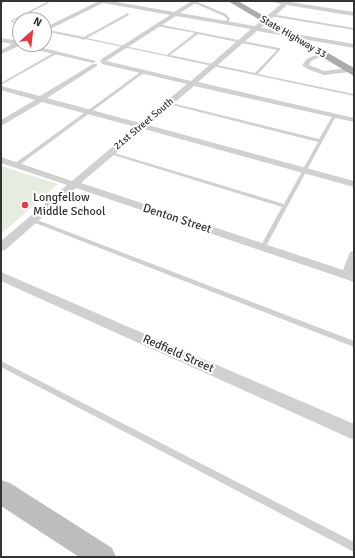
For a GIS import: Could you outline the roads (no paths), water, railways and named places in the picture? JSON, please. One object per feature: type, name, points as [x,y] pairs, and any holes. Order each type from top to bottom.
[{"type":"main road","name":"State Highway 33","points":[[232,1],[268,18],[288,34],[352,72]]},
{"type":"street","points":[[52,26],[102,1],[354,46]]},
{"type":"street","points":[[104,62],[123,47],[193,1]]},
{"type":"street","points":[[271,1],[287,2],[354,14]]},
{"type":"street","name":"21st Street South","points":[[1,247],[287,2]]},
{"type":"street","points":[[1,40],[12,42]]},
{"type":"street","points":[[1,52],[12,46]]},
{"type":"street","points":[[52,52],[94,63],[104,62],[354,120]]},
{"type":"street","points":[[322,54],[309,60],[304,65],[324,73],[352,72]]},
{"type":"street","points":[[1,124],[94,63]]},
{"type":"street","points":[[1,88],[354,184]]},
{"type":"street","name":"Denton Street","points":[[1,160],[351,276]]},
{"type":"street","points":[[351,276],[354,255]]},
{"type":"street","name":"Redfield Street","points":[[1,276],[354,432]]},
{"type":"street","points":[[1,492],[103,557]]},
{"type":"lane","points":[[193,1],[225,15],[228,19],[226,23]]},
{"type":"lane","points":[[30,12],[48,3]]},
{"type":"lane","points":[[83,39],[128,14]]},
{"type":"lane","points":[[268,18],[354,29]]},
{"type":"lane","points":[[157,26],[279,49],[255,75]]},
{"type":"lane","points":[[52,32],[354,95]]},
{"type":"lane","points":[[167,56],[197,33]]},
{"type":"lane","points":[[1,84],[56,53]]},
{"type":"lane","points":[[16,165],[143,72]]},
{"type":"lane","points":[[169,103],[321,140]]},
{"type":"lane","points":[[263,248],[334,116]]},
{"type":"lane","points":[[109,153],[286,206]]},
{"type":"lane","points":[[32,220],[354,344]]},
{"type":"lane","points":[[1,364],[354,547]]},
{"type":"place","name":"Longfellow Middle School","points":[[25,205]]}]
